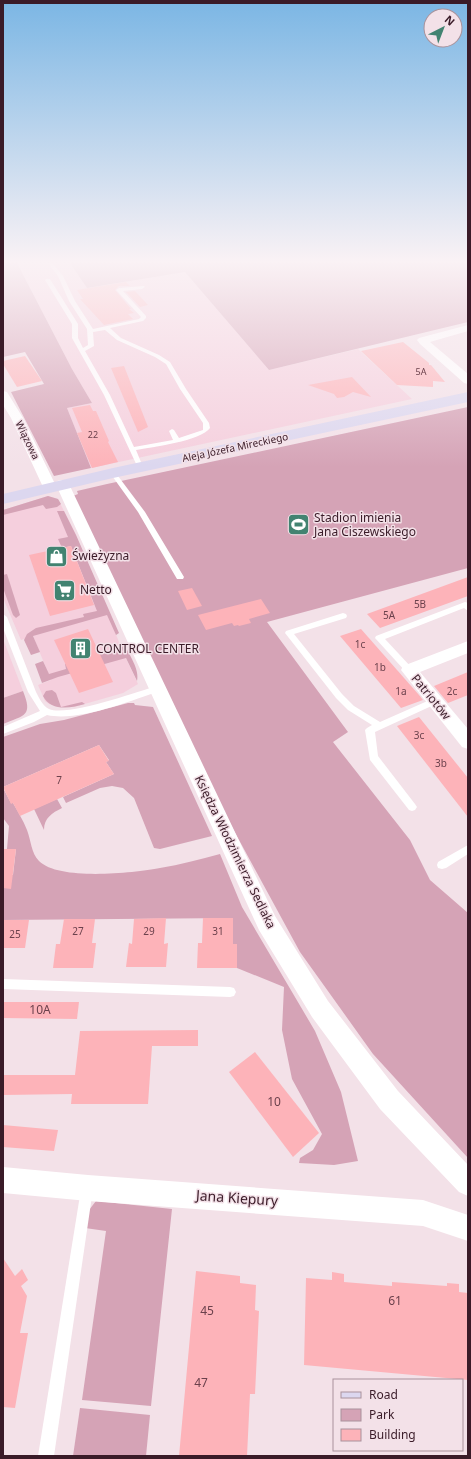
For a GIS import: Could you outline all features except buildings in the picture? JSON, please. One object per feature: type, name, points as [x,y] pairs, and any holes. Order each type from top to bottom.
[{"type":"street","points":[[456,331],[423,340],[462,369],[468,380]]},
{"type":"street","name":"Wiązowa","points":[[3,395],[56,485]]},
{"type":"street","name":"Aleja Józefa Mireckiego","points":[[3,499],[56,485],[468,397]]},
{"type":"street","name":"Księdza Włodzimierza Sedlaka","points":[[56,485],[157,689],[267,923],[320,1009],[389,1100],[468,1183]]},
{"type":"street","points":[[410,670],[468,647]]},
{"type":"street","name":"Patriotów","points":[[410,670],[468,742]]},
{"type":"street","name":"Jana Kiepury","points":[[3,1180],[88,1188],[423,1213],[468,1228]]},
{"type":"lane","points":[[75,331],[75,338],[108,395],[140,467]]},
{"type":"lane","points":[[83,350],[91,346],[90,331]]},
{"type":"lane","points":[[110,331],[119,339],[157,356],[168,363],[183,389],[206,423],[205,431],[176,441],[132,449]]},
{"type":"lane","points":[[172,431],[176,441]]},
{"type":"lane","points":[[113,473],[141,512],[180,577]]},
{"type":"lane","points":[[410,670],[380,638],[465,606],[468,608]]},
{"type":"lane","points":[[343,616],[289,633],[347,704],[351,708],[380,725]]},
{"type":"lane","points":[[3,617],[32,692],[38,703],[46,712],[55,715],[73,713],[157,689]]},
{"type":"lane","points":[[412,807],[373,757],[370,730],[435,701]]},
{"type":"lane","points":[[3,731],[32,720],[46,712]]},
{"type":"lane","points":[[442,865],[468,849]]},
{"type":"lane","points":[[3,984],[230,992]]},
{"type":"lane","points":[[46,1456],[88,1188]]},
{"type":"shaded area","points":[[52,331],[236,331],[269,370],[358,349],[412,399],[91,468],[67,408],[92,403]]},
{"type":"shaded area","points":[[48,496],[58,499],[76,535],[123,652],[138,684],[123,693],[74,707],[58,707],[45,701],[38,685],[51,680],[49,675],[33,636],[21,640],[3,598],[3,510]]},
{"type":"shaded area","points":[[3,639],[23,691],[3,698]]},
{"type":"green space","points":[[3,331],[52,331],[92,403],[67,408],[91,468],[54,476],[11,392],[44,384],[25,352],[3,357]]},
{"type":"green space","points":[[236,331],[430,331],[269,370]]},
{"type":"green space","points":[[468,407],[468,568],[267,622],[348,732],[333,742],[410,840],[430,880],[468,913],[468,1158],[373,1054],[300,952],[226,816],[73,496],[78,494],[77,491],[107,484]]},
{"type":"green space","points":[[48,496],[58,499],[61,504],[57,507],[46,509],[43,505],[3,515],[3,510]]},
{"type":"green space","points":[[57,511],[64,511],[119,633],[116,635],[107,615],[33,636],[40,652],[31,655],[24,640],[27,634],[36,628],[84,617],[83,614],[97,611],[71,546],[62,548],[58,539],[68,537]]},
{"type":"green space","points":[[7,574],[20,615],[16,618],[13,615],[3,588],[3,575]]},
{"type":"green space","points":[[123,643],[136,667],[138,677],[137,681],[126,658],[42,683],[35,664],[43,661],[49,674],[66,669],[65,664],[106,652],[108,654],[119,651],[119,653],[123,652],[120,644]]},
{"type":"green space","points":[[52,690],[56,693],[61,707],[82,702],[85,704],[62,708],[51,705],[43,696],[46,691]]},
{"type":"green space","points":[[23,691],[27,705],[25,714],[17,719],[3,724],[3,698]]},
{"type":"green space","points":[[128,703],[153,707],[212,836],[160,849],[154,848],[134,798],[123,788],[112,786],[100,788],[66,803],[63,797],[114,774],[106,762],[109,760],[99,745],[3,787],[3,737],[40,724],[64,720]]},
{"type":"green space","points":[[3,788],[24,823],[36,858],[49,867],[79,873],[97,874],[133,872],[168,867],[220,854],[242,907],[315,1031],[341,1092],[358,1161],[334,1165],[299,1163],[300,1158],[313,1150],[322,1134],[292,1079],[282,1030],[284,987],[237,968],[237,944],[233,944],[232,918],[3,920],[3,875],[13,875],[16,849],[7,849],[9,826],[3,818]]},
{"type":"green space","points":[[57,799],[62,808],[49,816],[45,822],[44,830],[34,809]]},
{"type":"green space","points":[[96,1201],[172,1209],[151,1406],[82,1400],[106,1231],[85,1228],[89,1210]]},
{"type":"green space","points":[[80,1408],[150,1415],[146,1456],[73,1456]]},
{"type":"place","name":"Stadion imienia Jana Ciszewskiego","points":[[299,525]]},
{"type":"place","name":"Świeżyzna","points":[[56,556]]},
{"type":"place","name":"Netto","points":[[64,590]]},
{"type":"place","name":"CONTROL CENTER","points":[[80,649]]}]
